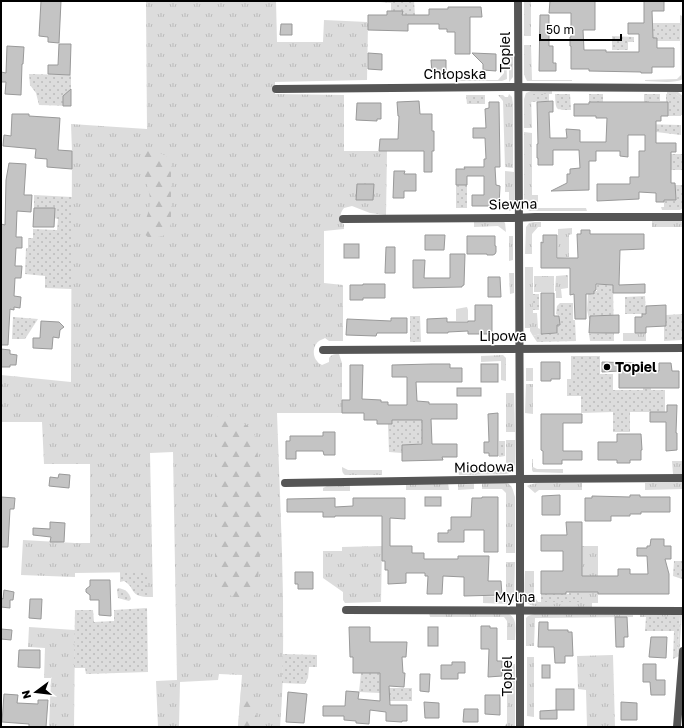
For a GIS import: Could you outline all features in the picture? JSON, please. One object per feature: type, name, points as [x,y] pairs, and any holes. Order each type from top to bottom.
[{"type":"street","name":"Topiel","points":[[518,1],[520,727]]},
{"type":"street","name":"Chłopska","points":[[276,89],[519,87],[683,88]]},
{"type":"street","name":"Siewna","points":[[343,219],[683,217]]},
{"type":"street","name":"Lipowa","points":[[323,350],[683,348]]},
{"type":"street","name":"Miodowa","points":[[285,483],[683,478]]},
{"type":"street","name":"Mylna","points":[[346,610],[683,610]]},
{"type":"street","points":[[677,727],[683,652]]},
{"type":"green space","points":[[146,1],[276,1],[277,42],[323,42],[324,20],[368,23],[367,80],[275,82],[275,94],[344,95],[344,151],[387,151],[386,215],[370,213],[352,206],[344,208],[340,216],[341,222],[344,224],[344,229],[324,231],[324,283],[343,285],[343,341],[329,341],[325,338],[317,343],[314,348],[314,354],[315,359],[322,365],[329,362],[329,358],[331,356],[339,354],[342,363],[342,413],[277,413],[283,596],[283,678],[280,727],[238,727],[242,675],[219,674],[218,680],[180,682],[179,727],[158,727],[156,681],[177,680],[173,452],[150,453],[153,597],[147,597],[146,572],[75,573],[75,577],[21,575],[23,540],[90,543],[90,464],[44,464],[42,422],[1,422],[1,375],[71,382],[71,124],[147,129]]},
{"type":"green space","points":[[380,1],[414,1],[415,15],[402,15],[403,12],[391,14],[391,3]]},
{"type":"green space","points":[[524,1],[531,1],[531,36],[524,36]]},
{"type":"green space","points":[[680,15],[682,16],[683,22],[683,79],[670,82],[645,81],[677,79],[681,75]]},
{"type":"green space","points":[[652,23],[680,23],[680,41],[657,41],[657,38],[653,38]]},
{"type":"green space","points":[[612,36],[634,37],[634,42],[628,42],[628,50],[612,50]]},
{"type":"green space","points":[[524,45],[531,45],[532,80],[572,81],[527,81],[524,74]]},
{"type":"green space","points":[[504,52],[506,52],[507,79],[502,81],[457,81],[498,80],[504,73]]},
{"type":"green space","points":[[509,53],[513,54],[513,77],[509,82]]},
{"type":"green space","points":[[29,74],[71,75],[71,106],[39,105],[36,93],[30,85]]},
{"type":"green space","points":[[552,90],[552,94],[531,94],[532,128],[524,128],[524,99],[526,93],[531,91]]},
{"type":"green space","points":[[667,92],[678,92],[683,96],[683,115],[681,115],[681,98],[676,94],[667,94]]},
{"type":"green space","points":[[509,94],[512,97],[513,104],[513,168],[505,167],[503,101],[498,95],[508,97]]},
{"type":"green space","points":[[531,94],[549,94],[549,101],[531,102]]},
{"type":"green space","points":[[555,94],[570,94],[571,110],[562,110],[556,107]]},
{"type":"green space","points":[[589,94],[603,94],[603,102],[589,102]]},
{"type":"green space","points":[[644,94],[660,94],[660,101],[649,101],[649,118],[644,118]]},
{"type":"green space","points":[[666,94],[676,94],[681,98],[681,116],[668,116],[668,102],[666,102]]},
{"type":"green space","points":[[466,95],[485,95],[485,104],[467,104]]},
{"type":"green space","points":[[644,124],[681,125],[681,135],[645,132]]},
{"type":"green space","points":[[524,132],[532,133],[532,195],[538,195],[538,202],[533,202],[533,204],[537,208],[586,208],[587,211],[530,211],[526,209],[524,203]]},
{"type":"green space","points":[[150,148],[166,156],[171,161],[171,223],[166,234],[149,238],[143,233],[149,210],[150,197],[143,158],[145,153]]},
{"type":"green space","points":[[671,154],[682,154],[682,170],[671,170]]},
{"type":"green space","points":[[505,171],[514,172],[514,206],[512,210],[509,211],[509,192],[505,192]]},
{"type":"green space","points":[[456,185],[467,185],[467,208],[456,208]]},
{"type":"green space","points":[[675,185],[682,185],[682,207],[664,207],[664,200],[676,200]]},
{"type":"green space","points":[[682,187],[683,208],[680,210],[662,210],[661,207],[682,207]]},
{"type":"green space","points":[[34,195],[72,197],[72,289],[45,288],[45,276],[25,274],[26,248],[28,248],[28,238],[33,238],[33,229],[57,230],[58,219],[54,218],[55,209],[34,208]]},
{"type":"green space","points":[[676,220],[683,223],[683,254],[682,227],[652,227],[652,221]]},
{"type":"green space","points":[[474,222],[504,222],[506,232],[498,226],[474,227]]},
{"type":"green space","points":[[541,222],[541,227],[538,227],[532,234],[532,254],[525,254],[526,227],[529,223]]},
{"type":"green space","points":[[572,228],[572,234],[569,235],[569,257],[558,258],[558,229]]},
{"type":"green space","points":[[509,236],[513,236],[513,260],[509,261]]},
{"type":"green space","points":[[525,267],[533,267],[533,313],[537,313],[540,334],[533,336],[530,328],[525,328]]},
{"type":"green space","points":[[509,273],[514,273],[514,293],[510,294]]},
{"type":"green space","points":[[568,275],[568,288],[561,289],[562,298],[556,298],[556,276]]},
{"type":"green space","points":[[534,276],[554,276],[554,292],[534,292]]},
{"type":"green space","points":[[597,285],[613,285],[614,341],[590,341],[589,334],[608,333],[608,315],[594,315],[589,319],[587,310],[588,294],[594,295],[594,291],[597,291]]},
{"type":"green space","points":[[533,294],[539,294],[539,310],[533,310]]},
{"type":"green space","points":[[645,296],[646,314],[625,314],[625,297]]},
{"type":"green space","points":[[560,303],[573,303],[573,320],[575,320],[576,341],[537,342],[533,336],[540,334],[557,334],[557,325],[560,325],[560,316],[556,314],[557,306]]},
{"type":"green space","points":[[467,307],[468,321],[456,321],[456,309]]},
{"type":"green space","points":[[683,314],[683,340],[664,341],[666,315]]},
{"type":"green space","points":[[410,316],[420,316],[421,342],[410,342]]},
{"type":"green space","points":[[13,317],[38,319],[25,339],[12,339]]},
{"type":"green space","points":[[623,333],[646,333],[646,341],[623,341]]},
{"type":"green space","points":[[503,355],[506,358],[506,381],[501,380],[501,361],[481,362],[481,356]]},
{"type":"green space","points":[[571,356],[600,356],[600,374],[613,374],[613,390],[643,390],[643,368],[651,368],[651,390],[665,390],[665,412],[630,412],[630,432],[613,432],[613,412],[581,413],[581,396],[567,396],[567,379],[571,379]]},
{"type":"green space","points":[[526,368],[533,368],[533,381],[526,381]]},
{"type":"green space","points":[[526,384],[533,384],[533,414],[525,413]]},
{"type":"green space","points":[[506,393],[514,393],[515,432],[506,432]]},
{"type":"green space","points":[[224,413],[229,424],[245,424],[250,428],[255,436],[264,507],[257,588],[254,596],[250,600],[243,600],[215,590],[215,420],[219,414]]},
{"type":"green space","points":[[422,419],[422,443],[415,445],[402,445],[402,453],[389,452],[388,424],[392,424],[392,420]]},
{"type":"green space","points":[[506,440],[515,440],[515,465],[511,472],[506,474],[459,475],[458,469],[503,469],[506,465]]},
{"type":"green space","points":[[499,441],[505,441],[505,456],[499,457]]},
{"type":"green space","points":[[532,459],[533,467],[537,469],[563,469],[563,473],[533,472]]},
{"type":"green space","points":[[672,461],[683,461],[683,474],[673,474]]},
{"type":"green space","points":[[342,467],[348,470],[382,470],[382,475],[345,475]]},
{"type":"green space","points":[[683,482],[683,489],[645,490],[645,483]]},
{"type":"green space","points":[[448,483],[449,490],[406,490],[406,484]]},
{"type":"green space","points":[[474,483],[474,489],[458,490],[458,484]]},
{"type":"green space","points":[[482,483],[507,483],[512,489],[515,497],[515,553],[506,553],[506,493],[502,489],[482,489]]},
{"type":"green space","points":[[536,483],[582,483],[582,490],[539,490],[535,493],[527,486]]},
{"type":"green space","points":[[350,484],[350,491],[323,491],[323,488],[327,486]]},
{"type":"green space","points":[[382,546],[381,602],[345,603],[343,600],[343,592],[323,578],[323,551],[342,551],[342,547]]},
{"type":"green space","points":[[582,546],[598,546],[598,603],[592,603],[592,607],[535,606],[527,603],[525,593],[525,571],[534,571],[534,596],[538,602],[582,602]]},
{"type":"green space","points":[[674,561],[683,561],[682,579],[673,576]]},
{"type":"green space","points":[[506,562],[515,562],[513,603],[483,603],[483,596],[506,597]]},
{"type":"green space","points":[[569,571],[576,583],[576,592],[582,592],[582,602],[541,602],[541,594],[569,594]]},
{"type":"green space","points":[[120,572],[147,572],[147,597],[135,593],[124,581],[120,582]]},
{"type":"green space","points":[[118,588],[125,590],[128,593],[131,599],[129,601],[118,598]]},
{"type":"green space","points":[[147,608],[148,672],[86,674],[85,668],[74,668],[75,610],[93,610],[94,622],[114,621],[114,610]]},
{"type":"green space","points":[[429,613],[509,614],[515,622],[515,640],[507,640],[507,621],[504,617],[430,617]]},
{"type":"green space","points":[[534,614],[633,615],[633,617],[535,618],[534,646],[526,646],[526,618]]},
{"type":"green space","points":[[640,614],[682,614],[679,656],[677,657],[680,617],[640,617]]},
{"type":"green space","points":[[680,616],[677,657],[673,659],[674,631],[645,631],[646,617]]},
{"type":"green space","points":[[29,627],[75,630],[74,727],[49,727],[51,678],[44,678],[45,648],[28,647]]},
{"type":"green space","points":[[283,654],[317,655],[317,667],[309,667],[308,678],[305,684],[282,683]]},
{"type":"green space","points":[[613,655],[615,727],[587,727],[586,690],[578,689],[577,656]]},
{"type":"green space","points":[[527,657],[534,657],[534,717],[527,716]]},
{"type":"green space","points":[[507,664],[515,664],[515,727],[504,727],[507,723]]},
{"type":"green space","points":[[361,673],[381,673],[380,693],[359,692]]},
{"type":"green space","points":[[388,688],[412,688],[412,701],[387,701]]},
{"type":"green space","points":[[241,690],[255,712],[260,727],[238,727]]},
{"type":"building","points":[[41,1],[61,1],[59,43],[48,42],[48,37],[39,36]]},
{"type":"building","points":[[550,1],[595,1],[595,30],[583,30],[584,50],[639,52],[639,34],[628,34],[628,23],[644,23],[644,1],[664,1],[664,11],[652,11],[653,38],[657,38],[657,48],[674,48],[674,67],[652,67],[652,73],[571,69],[571,13],[549,13]]},
{"type":"building","points":[[448,7],[481,7],[482,17],[470,17],[470,54],[455,54],[455,32],[447,32],[447,29],[439,29],[439,24],[408,24],[408,31],[368,30],[368,15],[387,15],[387,11],[403,11],[402,15],[429,15],[429,9],[448,9]]},
{"type":"building","points":[[540,15],[549,15],[549,46],[553,46],[553,63],[556,63],[556,71],[539,71]]},
{"type":"building","points":[[281,24],[292,24],[292,35],[280,35]]},
{"type":"building","points":[[59,44],[71,44],[70,75],[48,74],[48,65],[58,65]]},
{"type":"building","points":[[7,46],[24,47],[21,95],[5,94],[6,82],[1,82],[1,72],[6,73]]},
{"type":"building","points":[[368,53],[382,54],[382,70],[368,69]]},
{"type":"building","points":[[472,53],[496,54],[496,71],[483,70],[483,64]]},
{"type":"building","points":[[431,60],[446,60],[446,72],[432,73]]},
{"type":"building","points":[[71,89],[71,106],[63,106],[63,96]]},
{"type":"building","points":[[419,101],[420,114],[432,114],[434,151],[432,151],[432,172],[424,172],[424,151],[379,151],[380,139],[398,139],[399,116],[397,102]]},
{"type":"building","points":[[553,101],[553,112],[549,112],[550,138],[567,138],[566,129],[580,130],[580,142],[606,142],[607,118],[596,118],[596,116],[574,116],[574,104],[589,104],[589,102],[668,102],[668,116],[661,116],[661,121],[656,121],[656,143],[676,143],[676,152],[671,152],[671,183],[675,183],[676,200],[656,202],[656,193],[639,192],[639,199],[597,201],[597,184],[630,184],[630,177],[639,177],[639,151],[645,151],[645,135],[628,135],[628,157],[620,156],[620,151],[596,151],[596,161],[589,161],[589,190],[551,191],[567,183],[567,174],[570,174],[570,169],[580,168],[579,150],[553,150],[553,165],[538,165],[537,102]]},
{"type":"building","points":[[489,102],[499,102],[500,167],[495,167],[496,185],[500,186],[499,206],[472,206],[472,195],[484,195],[484,176],[467,176],[467,185],[456,185],[456,169],[465,169],[464,167],[484,167],[484,159],[486,159],[485,138],[473,138],[473,128],[486,128],[485,109],[489,108]]},
{"type":"building","points":[[357,103],[381,103],[381,119],[377,119],[377,121],[356,120]]},
{"type":"building","points":[[12,114],[29,114],[29,116],[60,118],[58,150],[72,151],[72,169],[47,167],[47,159],[35,158],[36,149],[3,146],[4,135],[11,136]]},
{"type":"building","points":[[9,163],[26,164],[24,195],[32,195],[31,212],[17,211],[16,237],[22,237],[22,248],[16,248],[15,266],[22,266],[21,278],[15,278],[14,296],[21,297],[20,308],[14,307],[14,310],[10,309],[8,345],[1,345],[1,224],[5,225],[6,180]]},
{"type":"building","points":[[394,171],[405,171],[404,174],[416,174],[416,191],[404,191],[404,198],[393,198]]},
{"type":"building","points":[[357,184],[374,184],[373,200],[356,200]]},
{"type":"building","points":[[34,208],[55,208],[54,227],[33,227]]},
{"type":"building","points":[[581,230],[590,230],[590,234],[644,234],[644,249],[620,250],[619,285],[645,284],[645,293],[613,293],[613,285],[596,284],[594,294],[586,294],[586,319],[575,319],[574,294],[570,295],[570,268],[541,268],[541,242],[543,243],[543,235],[557,235],[557,258],[578,258],[577,234],[581,234]]},
{"type":"building","points":[[425,235],[445,235],[444,250],[425,250]]},
{"type":"building","points":[[467,236],[495,236],[495,254],[467,254]]},
{"type":"building","points":[[344,244],[359,244],[359,258],[344,258]]},
{"type":"building","points":[[386,247],[395,247],[395,273],[385,273]]},
{"type":"building","points":[[450,254],[465,254],[464,285],[462,287],[413,288],[413,260],[425,260],[424,278],[450,278]]},
{"type":"building","points":[[488,277],[500,277],[501,297],[488,297]]},
{"type":"building","points":[[385,284],[385,298],[363,298],[363,300],[350,300],[350,285]]},
{"type":"building","points":[[541,293],[554,293],[554,316],[559,316],[560,325],[557,325],[557,333],[541,334]]},
{"type":"building","points":[[475,305],[492,305],[492,334],[468,334],[468,331],[427,333],[427,319],[447,318],[447,322],[475,321]]},
{"type":"building","points":[[666,305],[666,326],[646,327],[646,333],[635,333],[635,317],[642,317],[642,314],[646,314],[646,306]]},
{"type":"building","points":[[619,315],[619,333],[589,333],[590,316]]},
{"type":"building","points":[[391,318],[407,318],[407,333],[377,333],[376,336],[346,335],[347,319],[391,321]]},
{"type":"building","points":[[41,321],[59,322],[64,327],[60,330],[59,338],[53,337],[52,349],[33,348],[33,338],[40,338]]},
{"type":"building","points":[[1,349],[10,350],[10,354],[17,355],[16,365],[1,367]]},
{"type":"building","points":[[541,362],[560,362],[560,379],[541,381]]},
{"type":"building","points":[[602,362],[634,363],[634,367],[641,368],[641,371],[659,371],[659,363],[671,363],[672,371],[679,371],[679,388],[619,388],[619,371],[602,372]]},
{"type":"building","points":[[450,364],[450,368],[462,368],[462,382],[416,382],[417,401],[429,402],[429,404],[457,404],[457,419],[431,419],[432,444],[457,444],[457,457],[442,457],[443,460],[402,461],[402,445],[422,444],[422,420],[392,420],[392,424],[377,424],[377,420],[364,420],[364,413],[342,413],[342,400],[350,400],[350,365],[363,365],[362,399],[381,400],[381,402],[388,402],[388,405],[407,405],[407,377],[392,377],[392,365]]},
{"type":"building","points":[[481,364],[498,364],[498,382],[481,382]]},
{"type":"building","points":[[457,388],[481,388],[481,396],[457,396]]},
{"type":"building","points":[[667,405],[677,405],[677,450],[666,451],[666,422],[650,422],[650,412],[667,412]]},
{"type":"building","points":[[498,413],[498,456],[489,456],[489,453],[484,453],[484,442],[489,442],[488,414]]},
{"type":"building","points":[[541,414],[582,414],[582,423],[563,423],[563,451],[582,451],[582,460],[562,460],[562,464],[543,464],[543,451],[541,450]]},
{"type":"building","points":[[323,432],[335,432],[335,455],[324,455],[323,451],[296,451],[296,459],[286,459],[286,441],[290,441],[290,436],[323,436]]},
{"type":"building","points":[[617,434],[641,434],[641,460],[630,460],[630,463],[617,463],[617,460],[598,460],[598,442],[617,442]]},
{"type":"building","points":[[59,474],[70,475],[69,488],[49,486],[50,477],[58,478]]},
{"type":"building","points":[[560,495],[560,515],[542,515],[542,496]]},
{"type":"building","points":[[630,495],[640,495],[640,497],[670,497],[670,512],[641,512],[641,514],[630,514],[630,516],[611,516],[611,521],[585,521],[585,498],[592,498],[592,496],[630,497]]},
{"type":"building","points":[[1,497],[15,498],[14,509],[10,509],[8,547],[1,547]]},
{"type":"building","points":[[425,497],[441,497],[441,506],[425,506]]},
{"type":"building","points":[[498,497],[498,552],[484,552],[484,530],[464,530],[464,542],[438,542],[438,533],[448,533],[448,530],[451,530],[451,517],[471,517],[472,498]]},
{"type":"building","points":[[335,498],[335,507],[353,506],[353,498],[405,498],[405,519],[390,518],[390,546],[412,546],[412,553],[424,553],[424,559],[458,559],[458,556],[489,556],[488,581],[501,581],[502,595],[464,596],[464,577],[443,576],[442,594],[427,594],[428,576],[425,576],[425,573],[406,573],[406,583],[388,584],[388,570],[385,570],[385,561],[382,561],[382,516],[323,517],[323,512],[287,512],[287,499]]},
{"type":"building","points":[[50,522],[65,523],[64,542],[50,542],[51,537],[33,535],[33,528],[50,529]]},
{"type":"building","points":[[566,522],[582,522],[582,576],[618,576],[618,569],[630,569],[630,574],[648,574],[647,556],[637,556],[637,548],[647,548],[647,546],[650,546],[651,539],[664,539],[664,546],[671,546],[671,559],[665,559],[669,574],[669,594],[598,594],[598,592],[566,592],[566,594],[541,594],[541,571],[563,571],[563,551],[541,551],[541,535],[567,535]]},
{"type":"building","points":[[295,572],[313,572],[313,589],[298,589],[298,584],[295,584]]},
{"type":"building","points":[[90,580],[110,580],[111,616],[99,615],[99,600],[90,600],[90,595],[86,592],[86,589],[90,586]]},
{"type":"building","points":[[4,590],[14,592],[13,600],[10,600],[10,608],[1,607],[1,598],[3,599]]},
{"type":"building","points":[[30,599],[42,599],[41,619],[29,618]]},
{"type":"building","points":[[615,617],[627,617],[628,637],[624,637],[624,647],[616,647]]},
{"type":"building","points":[[539,622],[548,622],[548,630],[568,630],[568,632],[572,632],[573,656],[565,656],[565,663],[555,663],[554,647],[538,647]]},
{"type":"building","points":[[481,626],[497,628],[497,661],[502,661],[502,676],[488,677],[489,649],[481,649]]},
{"type":"building","points":[[349,627],[370,627],[370,642],[407,642],[406,657],[402,657],[403,673],[405,673],[404,687],[389,686],[390,705],[407,705],[407,721],[386,721],[386,712],[370,710],[369,724],[344,720],[344,716],[323,716],[323,706],[345,706],[346,691],[359,692],[358,699],[380,701],[380,673],[353,673],[353,657],[350,657]]},
{"type":"building","points":[[428,627],[438,627],[438,646],[428,646]]},
{"type":"building","points":[[1,629],[12,630],[11,640],[1,639]]},
{"type":"building","points":[[651,637],[667,637],[666,658],[649,657]]},
{"type":"building","points":[[19,650],[40,650],[40,668],[18,667]]},
{"type":"building","points":[[452,662],[465,662],[465,673],[458,673],[458,679],[441,679],[441,665],[452,665]]},
{"type":"building","points":[[643,664],[656,664],[656,680],[665,680],[665,695],[651,695],[650,682],[643,682]]},
{"type":"building","points":[[542,665],[550,665],[550,678],[542,678]]},
{"type":"building","points":[[420,674],[430,674],[429,692],[420,691]]},
{"type":"building","points":[[556,689],[574,689],[574,710],[556,710]]},
{"type":"building","points":[[288,692],[307,694],[304,723],[286,722]]},
{"type":"building","points":[[4,694],[18,695],[17,703],[38,704],[38,700],[48,700],[46,727],[29,727],[29,724],[2,722]]},
{"type":"building","points":[[485,695],[500,695],[500,715],[485,714]]},
{"type":"building","points":[[424,702],[439,703],[439,718],[425,718]]},
{"type":"building","points":[[621,702],[637,703],[637,720],[621,720]]},
{"type":"building","points":[[464,709],[478,709],[478,722],[463,722]]},
{"type":"building","points":[[557,710],[557,719],[540,719],[540,711]]},
{"type":"place","name":"Topiel","points":[[607,367]]}]
